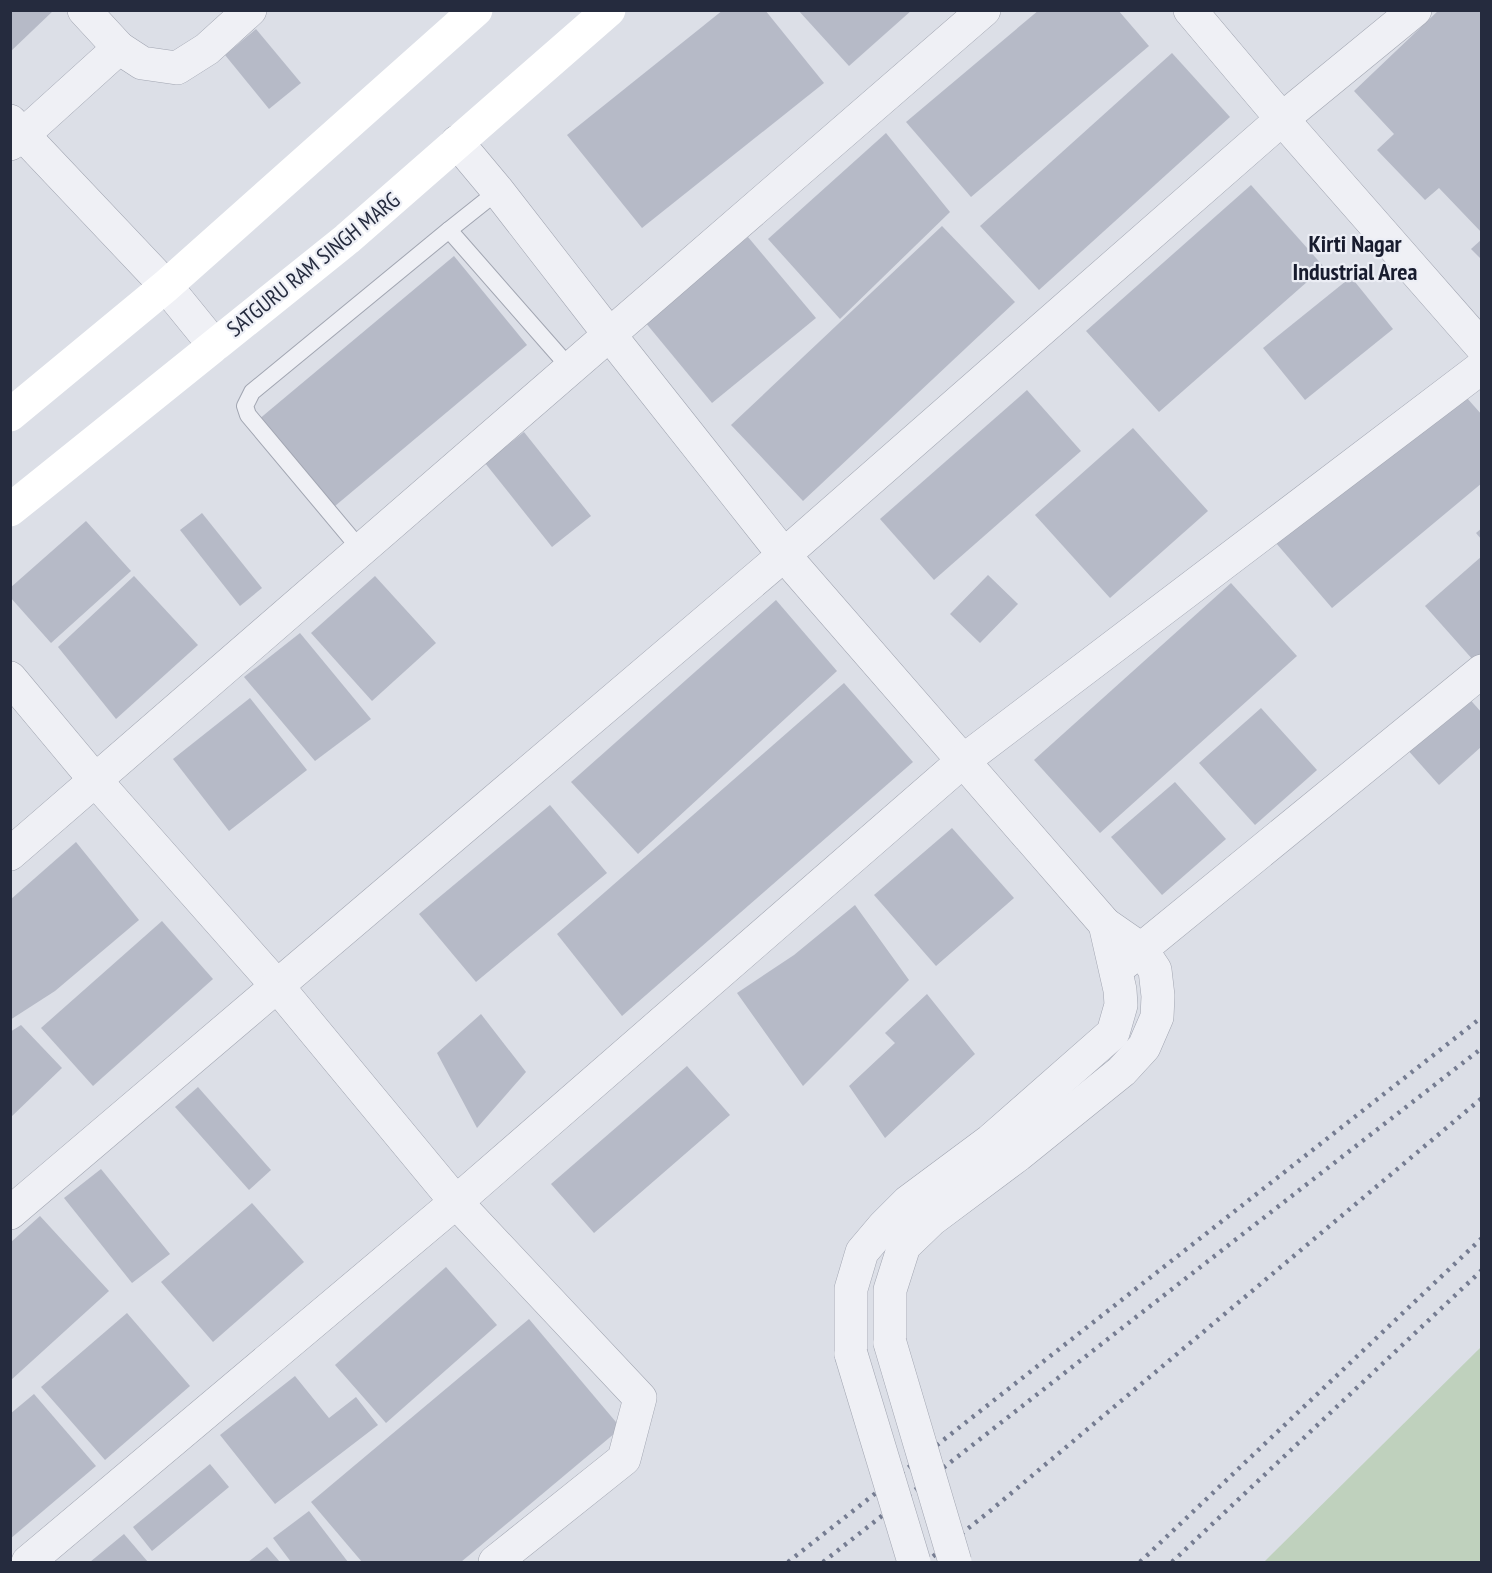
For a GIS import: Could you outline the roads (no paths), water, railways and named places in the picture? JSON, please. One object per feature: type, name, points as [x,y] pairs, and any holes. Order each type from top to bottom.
[{"type":"main road","points":[[10,415],[166,286],[476,10]]},
{"type":"main road","name":"SATGURU RAM SINGH MARG","points":[[10,510],[347,239],[609,10]]},
{"type":"street","points":[[84,10],[119,48],[142,63],[177,68],[207,49],[250,10]]},
{"type":"street","points":[[10,854],[984,10]]},
{"type":"street","points":[[1190,10],[1282,119],[1482,347]]},
{"type":"street","points":[[10,1214],[784,555],[1282,119],[1415,10]]},
{"type":"street","points":[[119,48],[15,133],[166,286],[214,345]]},
{"type":"street","points":[[457,142],[784,555],[1105,924],[1141,949],[1155,970],[1158,996],[1157,1017],[1144,1047],[1122,1071],[1018,1155],[931,1220],[904,1246],[890,1290],[890,1343],[955,1563]]},
{"type":"street","points":[[28,1563],[456,1202],[963,761],[1482,367]]},
{"type":"street","points":[[1115,970],[1482,671]]},
{"type":"street","points":[[10,678],[96,781],[278,987],[456,1202],[640,1398],[624,1460],[495,1563]]},
{"type":"street","points":[[914,1563],[851,1354],[850,1288],[862,1252],[908,1202],[990,1141],[1113,1033],[1121,1005],[1120,990],[1105,924]]},
{"type":"lane","points":[[361,550],[248,415],[246,406],[252,392],[498,191]]},
{"type":"lane","points":[[449,230],[570,368]]},
{"type":"railway","points":[[788,1562],[1482,1017]]},
{"type":"railway","points":[[823,1562],[1482,1048]]},
{"type":"railway","points":[[926,1562],[990,1511],[1482,1098]]},
{"type":"railway","points":[[1140,1562],[1482,1238]]},
{"type":"railway","points":[[1172,1562],[1482,1270]]},
{"type":"district","name":"Kirti Nagar Industrial Area","points":[[1355,258]]}]
